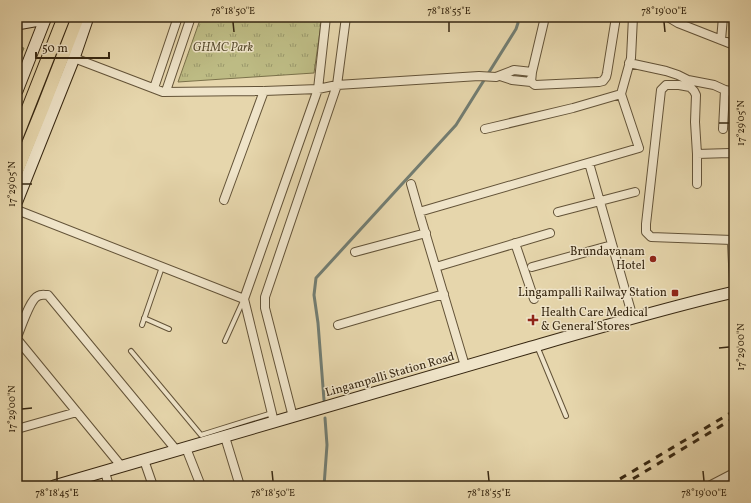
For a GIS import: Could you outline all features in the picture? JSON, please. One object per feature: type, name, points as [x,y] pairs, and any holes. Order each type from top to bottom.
[{"type":"main road","points":[[17,136],[64,17]]},
{"type":"main road","points":[[17,171],[78,17]]},
{"type":"street","points":[[17,201],[74,58],[88,17]]},
{"type":"street","points":[[154,88],[178,17]]},
{"type":"street","points":[[166,91],[191,17]]},
{"type":"street","points":[[273,417],[244,298],[318,89],[326,17]]},
{"type":"street","points":[[293,417],[265,308],[265,297],[337,85],[346,17]]},
{"type":"street","points":[[531,82],[545,17]]},
{"type":"street","points":[[74,58],[163,92],[318,89],[337,85],[479,76],[498,76],[512,80],[531,82],[535,85],[594,83],[603,81],[606,77],[616,17]]},
{"type":"street","points":[[419,212],[639,148],[621,94],[631,58],[633,17]]},
{"type":"street","points":[[668,17],[734,45]]},
{"type":"street","points":[[721,40],[723,17]]},
{"type":"street","points":[[17,24],[46,18]]},
{"type":"street","points":[[17,91],[46,18]]},
{"type":"street","points":[[629,63],[678,74],[688,80],[714,85],[734,92]]},
{"type":"street","points":[[498,76],[514,70],[532,72]]},
{"type":"street","points":[[697,184],[695,122],[696,95],[690,87],[666,85],[661,90],[646,232],[651,236],[733,240],[734,287]]},
{"type":"street","points":[[723,129],[725,90]]},
{"type":"street","points":[[224,200],[264,91]]},
{"type":"street","points":[[485,129],[573,108],[621,94]]},
{"type":"street","points":[[697,154],[730,153],[734,155]]},
{"type":"street","points":[[589,163],[634,318]]},
{"type":"street","points":[[411,184],[464,366]]},
{"type":"street","points":[[558,212],[635,192]]},
{"type":"street","points":[[17,210],[244,298]]},
{"type":"street","points":[[355,252],[426,233]]},
{"type":"street","points":[[436,267],[550,233]]},
{"type":"street","points":[[515,243],[534,299]]},
{"type":"street","points":[[532,267],[612,245]]},
{"type":"street","name":"Lingampalli Station Road","points":[[54,486],[225,437],[273,417],[293,417],[464,366],[682,304],[734,292]]},
{"type":"street","points":[[122,467],[17,338],[32,301],[37,296],[43,294],[48,295],[181,449],[201,486]]},
{"type":"street","points":[[338,325],[444,294]]},
{"type":"street","points":[[17,429],[77,412]]},
{"type":"street","points":[[225,437],[240,486]]},
{"type":"street","points":[[144,460],[153,486]]},
{"type":"street","points":[[105,472],[109,486]]},
{"type":"street","points":[[709,486],[734,473]]},
{"type":"lane","points":[[142,325],[162,267]]},
{"type":"lane","points":[[225,341],[244,298]]},
{"type":"lane","points":[[144,318],[169,329]]},
{"type":"lane","points":[[537,346],[566,416]]},
{"type":"lane","points":[[131,351],[201,435],[273,417]]},
{"type":"green space","name":"GHMC Park","points":[[201,17],[322,17],[314,73],[178,82]]},
{"type":"green space","points":[[17,47],[24,48],[17,65]]},
{"type":"waterway","points":[[324,400],[318,323],[314,295],[316,278],[456,125],[516,29],[518,23],[517,17]]},
{"type":"waterway","points":[[324,486],[327,445],[325,418]]},
{"type":"railway","points":[[608,486],[734,411]]},
{"type":"railway","points":[[621,486],[734,418]]},
{"type":"place","name":"Brundavanam Hotel","points":[[653,259]]},
{"type":"place","name":"Lingampalli Railway Station","points":[[675,293]]},
{"type":"place","name":"Health Care Medical & General Stores","points":[[533,320]]}]
